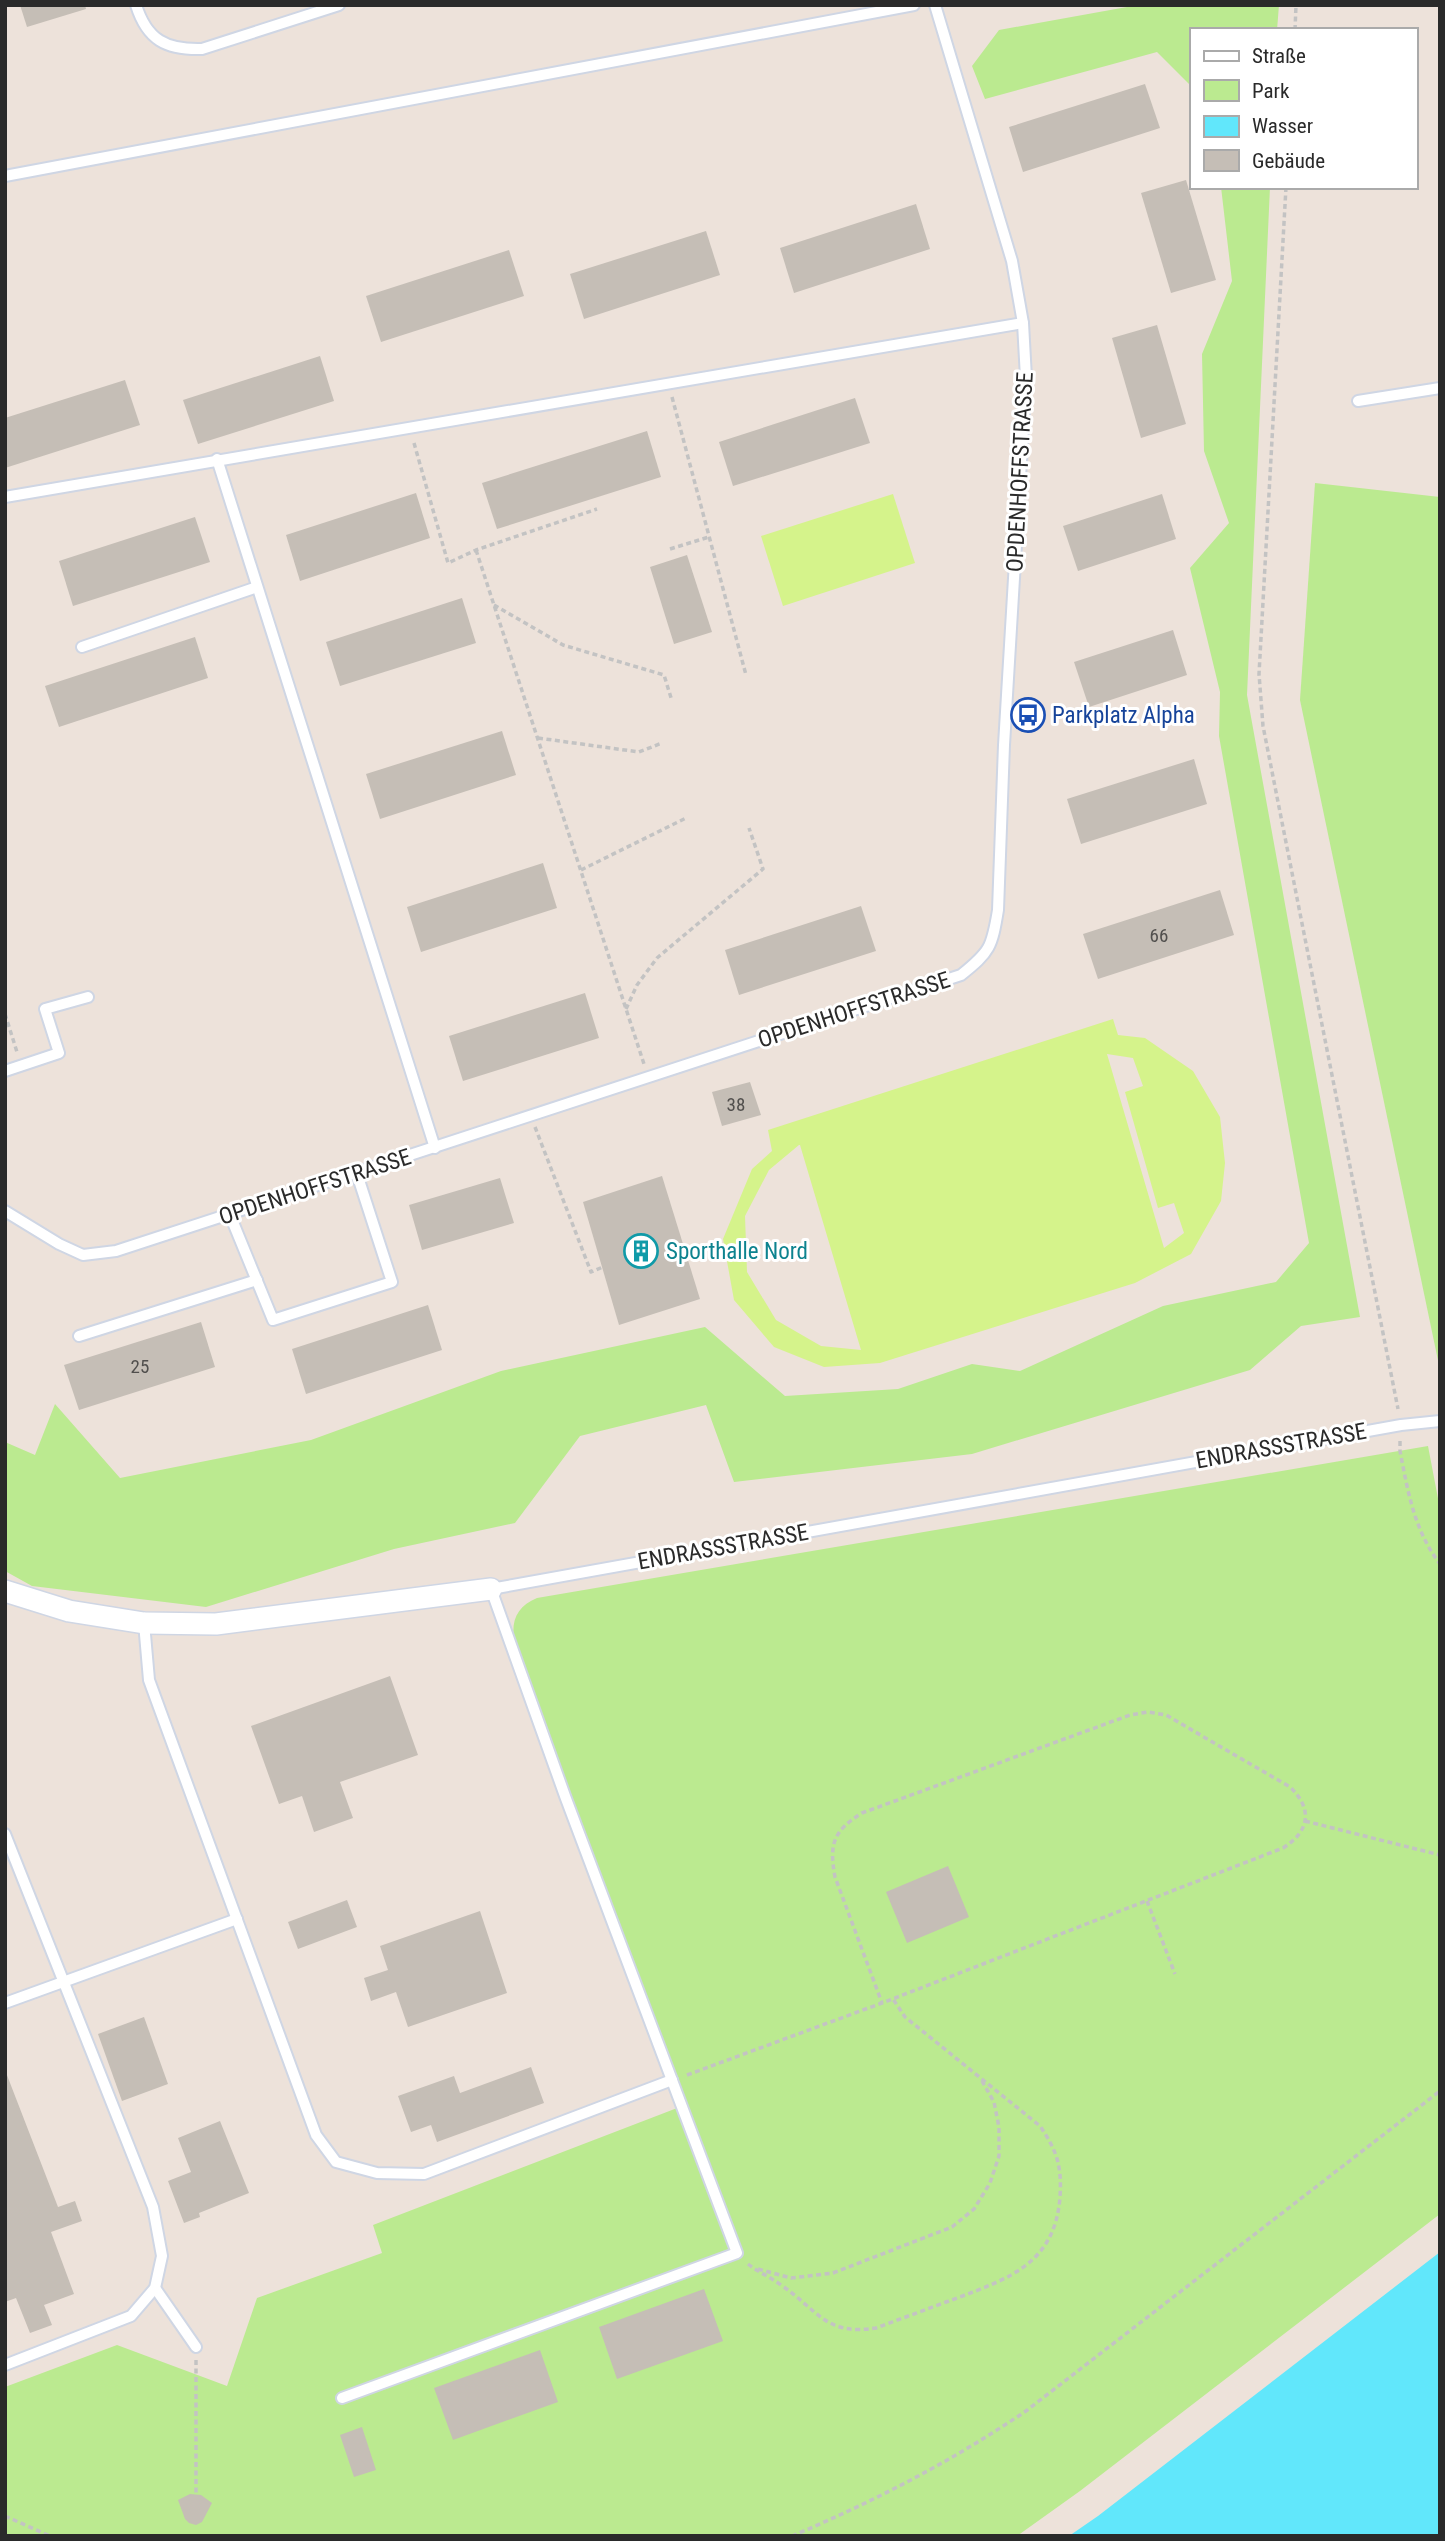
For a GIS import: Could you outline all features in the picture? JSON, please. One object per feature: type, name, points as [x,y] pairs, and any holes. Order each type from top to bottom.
[{"type":"street","name":"ENDRASSSTRASSE","points":[[5,1591],[69,1611],[144,1623],[216,1624],[491,1589]]},
{"type":"lane","points":[[136,5],[140,18],[152,36],[165,45],[183,49],[202,48],[340,5]]},
{"type":"lane","points":[[5,176],[914,5]]},
{"type":"lane","name":"OPDENHOFFSTRASSE","points":[[5,1211],[59,1244],[83,1255],[116,1251],[961,975],[983,957],[994,937],[998,910],[1004,745],[1026,378],[1023,323],[1012,261],[935,5]]},
{"type":"lane","points":[[5,497],[1023,323]]},
{"type":"lane","points":[[1358,401],[1440,388]]},
{"type":"lane","points":[[217,459],[435,1148]]},
{"type":"lane","points":[[82,648],[257,587]]},
{"type":"lane","points":[[5,1071],[59,1053],[45,1009],[88,997]]},
{"type":"lane","points":[[230,1215],[273,1320],[392,1282],[357,1174]]},
{"type":"lane","points":[[79,1336],[257,1280]]},
{"type":"lane","name":"ENDRASSSTRASSE","points":[[491,1589],[1401,1425],[1440,1421]]},
{"type":"lane","points":[[342,2398],[737,2253],[565,1797],[491,1589]]},
{"type":"lane","points":[[144,1623],[149,1680],[316,2135],[336,2162],[377,2173],[424,2174],[672,2080]]},
{"type":"lane","points":[[5,1834],[153,2207],[162,2256],[155,2288],[131,2316],[5,2365]]},
{"type":"lane","points":[[5,2004],[237,1919]]},
{"type":"lane","points":[[155,2288],[196,2347]]},
{"type":"path","points":[[1295,28],[1296,5]]},
{"type":"path","points":[[1286,189],[1259,674],[1260,700],[1401,1425],[1400,1451],[1414,1518],[1425,1542],[1440,1564]]},
{"type":"path","points":[[668,382],[746,676]]},
{"type":"path","points":[[412,427],[416,454],[448,563],[476,550],[597,509]]},
{"type":"path","points":[[670,550],[709,537]]},
{"type":"path","points":[[476,550],[648,1077]]},
{"type":"path","points":[[494,605],[563,645],[663,675],[672,701]]},
{"type":"path","points":[[537,738],[639,752],[663,743]]},
{"type":"path","points":[[581,870],[686,818]]},
{"type":"path","points":[[626,1009],[637,985],[657,958],[763,869],[749,828]]},
{"type":"path","points":[[5,1014],[22,1066]]},
{"type":"path","points":[[530,1116],[591,1272],[603,1267]]},
{"type":"path","points":[[672,2080],[893,1999],[1283,1848],[1302,1832],[1305,1808],[1300,1796],[1290,1787],[1166,1715],[1148,1712],[1130,1715],[862,1813],[846,1823],[835,1838],[831,1856],[835,1877],[882,2003]]},
{"type":"path","points":[[1305,1821],[1440,1855]]},
{"type":"path","points":[[1147,1901],[1175,1974]]},
{"type":"path","points":[[737,2253],[750,2266],[781,2285],[824,2321],[839,2328],[857,2331],[876,2328],[1006,2280],[1030,2263],[1048,2240],[1059,2212],[1061,2178],[1055,2148],[1040,2126],[905,2017],[893,1999]]},
{"type":"path","points":[[750,2266],[791,2278],[833,2273],[952,2227],[974,2209],[990,2183],[999,2156],[999,2127],[994,2102],[976,2074]]},
{"type":"path","points":[[792,2536],[926,2473],[974,2446],[1026,2411],[1440,2091]]},
{"type":"path","points":[[196,2347],[196,2495]]},
{"type":"path","points":[[5,2516],[50,2536]]},
{"type":"green space","points":[[1138,5],[1279,5],[1277,28],[1190,28],[1190,85],[1157,52],[985,99],[972,66],[999,30]]},
{"type":"green space","points":[[1221,189],[1270,189],[1247,695],[1360,1317],[1301,1326],[1250,1370],[972,1454],[734,1482],[706,1405],[580,1436],[515,1523],[394,1549],[206,1607],[32,1586],[5,1571],[5,1442],[35,1455],[55,1404],[120,1478],[311,1440],[501,1371],[705,1327],[785,1396],[898,1389],[972,1364],[1020,1371],[1163,1306],[1276,1282],[1309,1243],[1219,736],[1220,692],[1190,568],[1229,523],[1204,451],[1202,354],[1232,281]]},
{"type":"green space","points":[[1315,483],[1440,497],[1440,1370],[1300,700]]},
{"type":"green space","points":[[893,494],[915,563],[783,606],[761,536]]},
{"type":"green space","points":[[1113,1019],[1118,1035],[1145,1038],[1193,1071],[1220,1117],[1225,1163],[1221,1201],[1191,1254],[1135,1283],[880,1363],[824,1367],[774,1347],[734,1300],[723,1239],[752,1169],[772,1151],[768,1130]],"holes":[[[1107,1054],[1133,1058],[1143,1086],[1125,1092],[1158,1208],[1174,1203],[1184,1233],[1164,1248]],[[800,1145],[861,1350],[821,1346],[776,1320],[747,1272],[745,1216],[769,1170]]]},
{"type":"green space","points":[[1428,1446],[1440,1509],[1440,2214],[1080,2491],[1017,2536],[5,2536],[5,2387],[117,2345],[227,2386],[257,2298],[382,2253],[373,2225],[685,2105],[514,1640],[515,1620],[525,1605],[537,1598]]},
{"type":"water","points":[[1440,2252],[1440,2536],[1069,2536],[1098,2516]]},
{"type":"building","points":[[20,5],[85,5],[86,9],[27,27]]},
{"type":"building","points":[[1145,84],[1160,128],[1023,172],[1009,127]]},
{"type":"building","points":[[1186,180],[1216,280],[1171,293],[1141,193]]},
{"type":"building","points":[[916,204],[930,249],[794,293],[780,248]]},
{"type":"building","points":[[706,231],[720,275],[584,319],[570,274]]},
{"type":"building","points":[[509,250],[524,296],[381,342],[366,296]]},
{"type":"building","points":[[1157,325],[1186,424],[1141,438],[1112,338]]},
{"type":"building","points":[[320,356],[334,401],[198,444],[183,400]]},
{"type":"building","points":[[125,380],[140,425],[5,468],[5,418]]},
{"type":"building","points":[[855,398],[870,443],[733,486],[719,442]]},
{"type":"building","points":[[647,431],[661,477],[497,529],[482,483]]},
{"type":"building","points":[[416,493],[430,538],[300,581],[286,535]]},
{"type":"building","points":[[1162,494],[1176,539],[1078,571],[1063,526]]},
{"type":"building","points":[[195,517],[210,562],[73,606],[59,561]]},
{"type":"building","points":[[687,555],[712,632],[674,644],[650,567]]},
{"type":"building","points":[[462,598],[476,643],[340,686],[326,642]]},
{"type":"building","points":[[1173,630],[1187,675],[1089,707],[1074,662]]},
{"type":"building","points":[[195,637],[208,678],[59,727],[45,686]]},
{"type":"building","points":[[502,731],[516,775],[380,819],[366,774]]},
{"type":"building","points":[[1194,759],[1207,804],[1081,844],[1067,799]]},
{"type":"building","points":[[543,863],[557,908],[421,952],[407,907]]},
{"type":"building","points":[[1220,890],[1234,935],[1098,979],[1083,934]]},
{"type":"building","points":[[861,906],[876,951],[739,995],[725,950]]},
{"type":"building","points":[[585,993],[599,1038],[463,1081],[449,1036]]},
{"type":"building","points":[[750,1082],[761,1115],[722,1126],[712,1092]]},
{"type":"building","name":"Sporthalle Nord","points":[[662,1176],[700,1299],[619,1325],[583,1202]]},
{"type":"building","points":[[500,1178],[514,1223],[422,1250],[409,1205]]},
{"type":"building","points":[[428,1305],[442,1350],[306,1394],[292,1349]]},
{"type":"building","points":[[201,1322],[215,1367],[79,1410],[64,1365]]},
{"type":"building","points":[[390,1676],[418,1755],[340,1782],[353,1818],[314,1832],[302,1796],[279,1804],[251,1726]]},
{"type":"building","points":[[948,1866],[969,1917],[907,1943],[886,1892]]},
{"type":"building","points":[[347,1900],[357,1927],[298,1949],[288,1922]]},
{"type":"building","points":[[480,1911],[507,1993],[408,2027],[396,1992],[371,2001],[364,1978],[388,1970],[380,1946]]},
{"type":"building","points":[[144,2017],[168,2084],[122,2101],[98,2034]]},
{"type":"building","points":[[531,2067],[544,2103],[437,2142],[431,2125],[411,2132],[398,2096],[454,2076],[460,2093]]},
{"type":"building","points":[[5,2070],[58,2207],[75,2201],[82,2221],[51,2232],[74,2294],[44,2305],[52,2325],[30,2333],[16,2298],[5,2302]]},
{"type":"building","points":[[220,2121],[249,2193],[199,2213],[200,2217],[184,2223],[168,2181],[191,2172],[178,2138]]},
{"type":"building","points":[[704,2289],[723,2341],[617,2379],[599,2327]]},
{"type":"building","points":[[540,2350],[558,2402],[453,2440],[434,2388]]},
{"type":"building","points":[[362,2427],[376,2470],[354,2477],[340,2435]]},
{"type":"building","points":[[190,2494],[201,2495],[212,2503],[202,2522],[196,2525],[185,2519],[178,2500]]},
{"type":"place","name":"Parkplatz Alpha","points":[[1028,715]]},
{"type":"place","name":"Sporthalle Nord","points":[[641,1251]]}]
